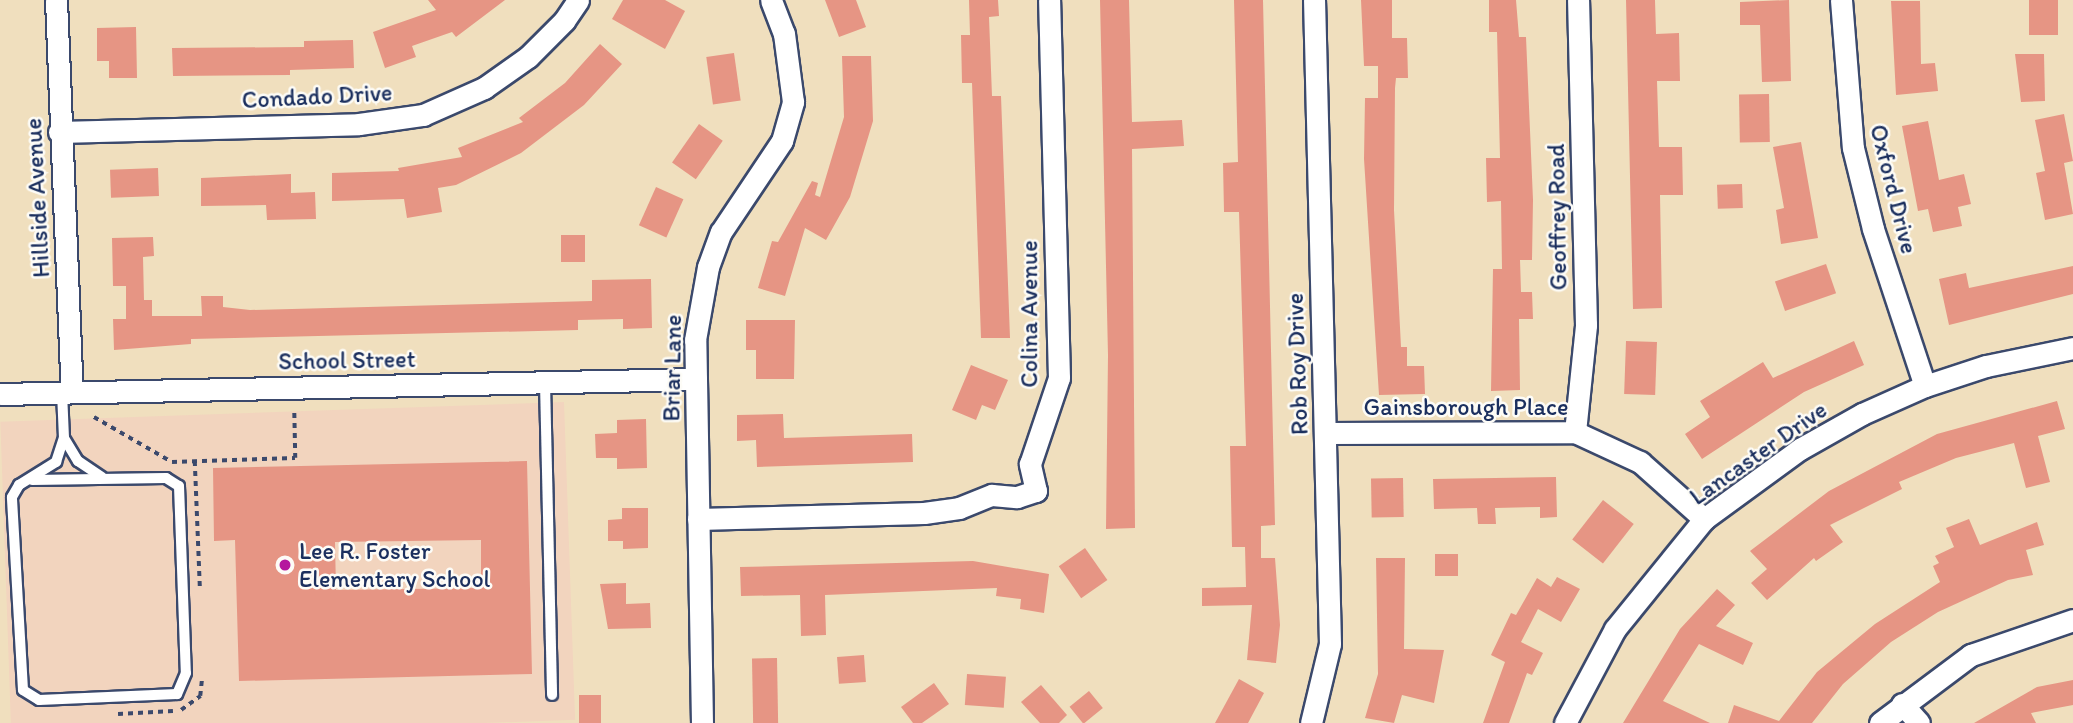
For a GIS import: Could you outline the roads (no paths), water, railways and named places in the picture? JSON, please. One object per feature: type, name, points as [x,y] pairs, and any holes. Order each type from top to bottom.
[{"type":"street","name":"Hillside Avenue","points":[[56,0],[67,393]]},
{"type":"street","name":"Condado Drive","points":[[59,132],[359,124],[423,115],[484,88],[528,57],[564,21],[578,0]]},
{"type":"street","name":"Briar Lane","points":[[702,723],[695,340],[708,267],[721,232],[782,141],[793,102],[786,44],[771,0]]},
{"type":"street","name":"Colina Avenue","points":[[698,519],[924,513],[958,508],[992,495],[1017,497],[1036,491],[1030,464],[1059,378],[1049,0]]},
{"type":"street","name":"Rob Roy Drive","points":[[1311,723],[1330,644],[1314,0]]},
{"type":"street","name":"Geoffrey Road","points":[[1575,432],[1586,325],[1578,0]]},
{"type":"street","name":"Oxford Drive","points":[[1841,0],[1853,148],[1873,229],[1925,386]]},
{"type":"street","name":"Lancaster Drive","points":[[1565,723],[1615,629],[1704,519],[1819,437],[1925,386],[1986,366],[2073,348]]},
{"type":"street","name":"School Street","points":[[0,394],[696,379]]},
{"type":"street","name":"Gainsborough Place","points":[[1325,433],[1575,432],[1640,462],[1704,519]]},
{"type":"street","points":[[1880,723],[1971,655],[2073,621]]},
{"type":"street","points":[[1902,704],[1920,723]]},
{"type":"lane","points":[[545,383],[552,695]]},
{"type":"lane","points":[[32,480],[166,478],[179,486],[186,673],[182,687],[171,696],[39,700],[23,690],[12,497],[19,485],[32,480],[56,462],[64,438],[67,393]]},
{"type":"lane","points":[[64,438],[78,461],[102,477]]},
{"type":"place","name":"Lee R. Foster Elementary School","points":[[285,565]]}]
